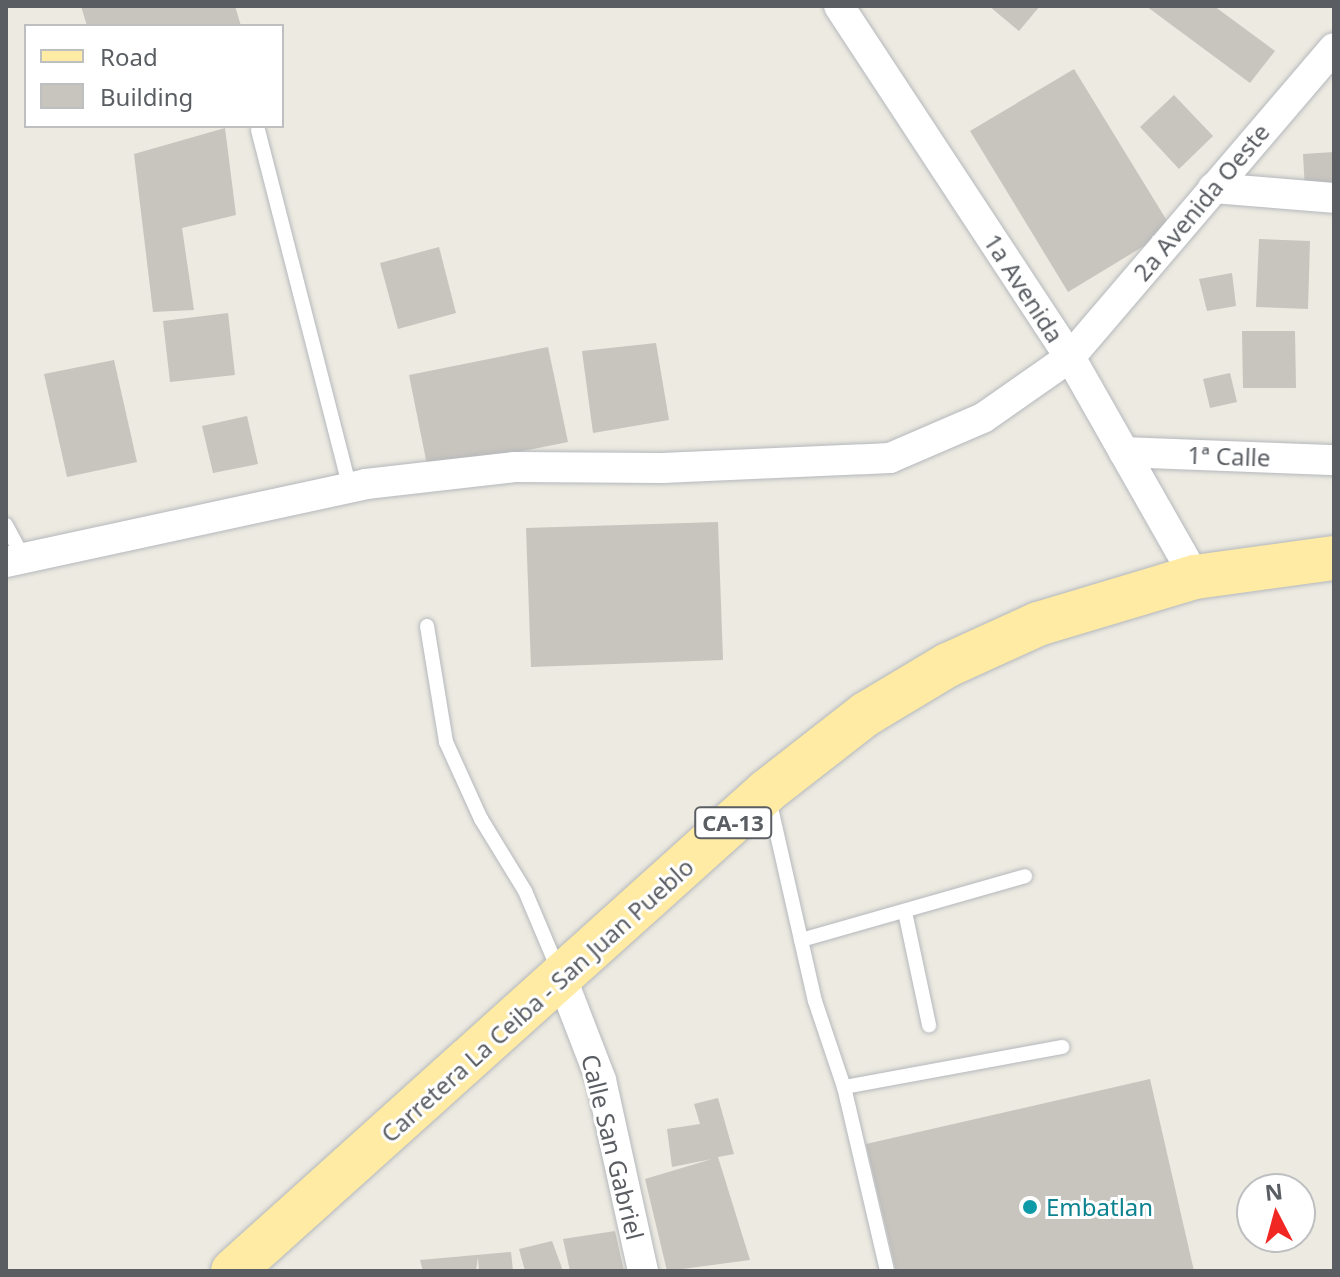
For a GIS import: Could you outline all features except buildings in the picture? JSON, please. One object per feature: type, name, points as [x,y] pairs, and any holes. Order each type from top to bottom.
[{"type":"main road","name":"Carretera La Ceiba - San Juan Pueblo","points":[[233,1271],[562,979],[767,791],[866,714],[948,665],[1038,624],[1195,577],[1334,558]]},
{"type":"street","name":"1a Avenida","points":[[839,6],[1070,357],[1195,577]]},
{"type":"street","name":"2a Avenida Oeste","points":[[15,560],[350,488],[515,467],[662,468],[890,458],[983,418],[1070,357],[1334,48]]},
{"type":"street","points":[[1213,188],[1334,198]]},
{"type":"street","name":"1ª Calle","points":[[1124,452],[1334,460]]},
{"type":"street","name":"Calle San Gabriel","points":[[562,979],[601,1080],[643,1271]]},
{"type":"lane","points":[[258,130],[350,488]]},
{"type":"lane","points":[[6,525],[15,560]]},
{"type":"lane","points":[[427,626],[446,742],[481,819],[525,891],[562,979]]},
{"type":"lane","points":[[767,791],[815,1001],[844,1087],[887,1271]]},
{"type":"lane","points":[[801,940],[1025,876]]},
{"type":"lane","points":[[905,912],[929,1025]]},
{"type":"lane","points":[[844,1087],[1062,1047]]},
{"type":"place","name":"Embatlan","points":[[1030,1207]]}]
